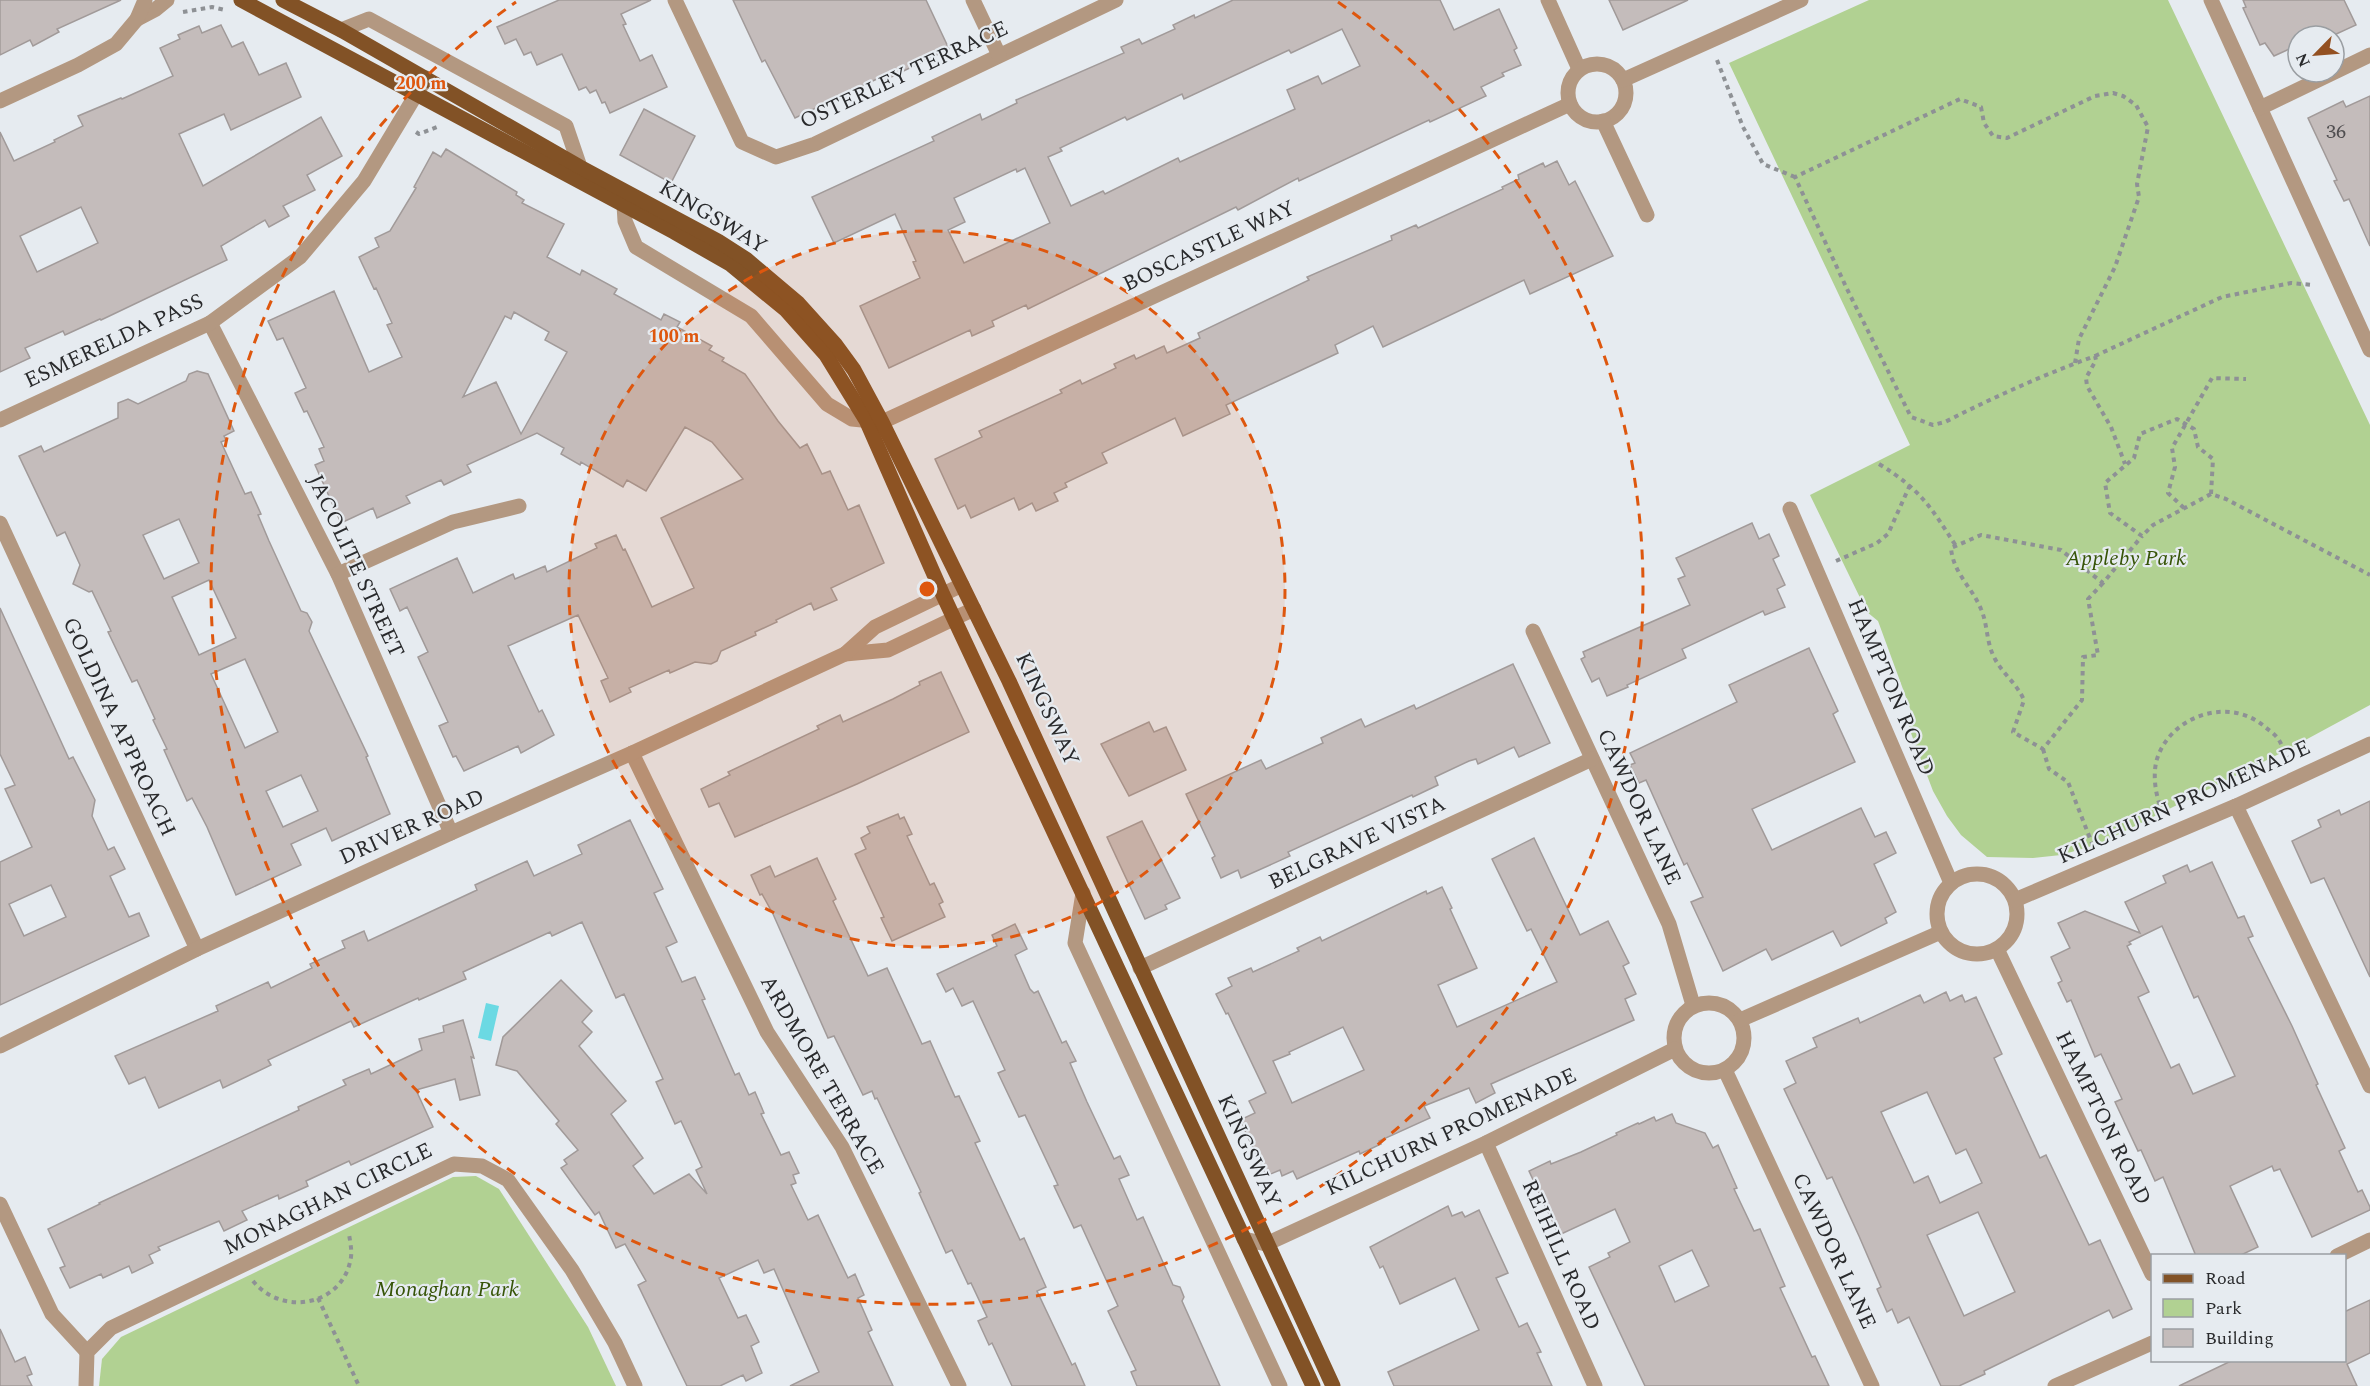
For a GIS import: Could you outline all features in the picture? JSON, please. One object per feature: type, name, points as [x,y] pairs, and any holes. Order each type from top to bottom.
[{"type":"main road","name":"KINGSWAY","points":[[241,0],[730,264],[786,310],[826,355],[866,420],[954,619],[1313,1386]]},
{"type":"main road","name":"KINGSWAY","points":[[283,0],[341,30],[580,167],[718,241],[746,259],[770,279],[816,320],[835,344],[854,370],[882,422],[1010,681],[1333,1386]]},
{"type":"street","points":[[0,101],[116,44],[137,19],[145,0]]},
{"type":"street","points":[[137,19],[167,0]]},
{"type":"street","name":"OSTERLEY TERRACE","points":[[675,0],[742,142],[776,157],[815,144],[1116,0]]},
{"type":"street","points":[[973,0],[999,55]]},
{"type":"street","points":[[1548,0],[1579,69]]},
{"type":"street","points":[[1623,80],[1801,0]]},
{"type":"street","points":[[2211,0],[2370,350]]},
{"type":"street","points":[[341,30],[369,19],[566,126],[580,167]]},
{"type":"street","points":[[2260,108],[2370,55]]},
{"type":"street","points":[[1588,64],[1609,66],[1617,71],[1626,90],[1625,101],[1613,117],[1593,122],[1575,113],[1570,104],[1568,85],[1579,69],[1588,64]]},
{"type":"street","name":"ESMERELDA PASS","points":[[0,420],[210,323],[300,257],[364,181],[426,78]]},
{"type":"street","name":"BOSCASTLE WAY","points":[[882,422],[1570,104]]},
{"type":"street","points":[[1603,121],[1647,215]]},
{"type":"street","name":"KINGSWAY","points":[[624,206],[625,221],[636,247],[751,316],[827,404],[852,419],[866,420]]},
{"type":"street","name":"JACOLITE STREET","points":[[210,323],[338,574],[451,833]]},
{"type":"street","points":[[866,420],[882,422]]},
{"type":"street","points":[[338,574],[453,522],[519,506]]},
{"type":"street","name":"HAMPTON ROAD","points":[[1790,510],[1951,883]]},
{"type":"street","name":"GOLDINA APPROACH","points":[[0,523],[197,949]]},
{"type":"street","name":"DRIVER ROAD","points":[[0,1046],[197,949],[632,753],[845,654],[876,627],[962,585]]},
{"type":"street","name":"DRIVER ROAD","points":[[845,654],[888,650],[974,609]]},
{"type":"street","name":"CAWDOR LANE","points":[[1533,631],[1669,924],[1693,1005]]},
{"type":"street","name":"KILCHURN PROMENADE","points":[[2015,900],[2236,806],[2370,744]]},
{"type":"street","name":"ARDMORE TERRACE","points":[[632,753],[767,1032],[842,1147],[959,1386]]},
{"type":"street","name":"BELGRAVE VISTA","points":[[1140,968],[1592,759]]},
{"type":"street","points":[[2236,806],[2370,1086]]},
{"type":"street","points":[[1972,873],[1987,874],[2001,881],[2015,900],[2017,915],[2014,930],[2006,942],[1997,949],[1984,954],[1970,954],[1947,941],[1937,919],[1937,906],[1942,893],[1951,883],[1972,873]]},
{"type":"street","points":[[1083,893],[1075,944],[1280,1386]]},
{"type":"street","points":[[1740,1020],[1941,932]]},
{"type":"street","name":"HAMPTON ROAD","points":[[1997,949],[2151,1272]]},
{"type":"street","points":[[1705,1002],[1718,1003],[1729,1008],[1740,1020],[1744,1032],[1744,1044],[1740,1056],[1725,1070],[1701,1073],[1689,1068],[1680,1060],[1673,1036],[1682,1014],[1693,1005],[1705,1002]]},
{"type":"street","name":"KILCHURN PROMENADE","points":[[1266,1244],[1486,1143],[1675,1049]]},
{"type":"street","name":"CAWDOR LANE","points":[[1725,1070],[1872,1386]]},
{"type":"street","name":"REIHILL ROAD","points":[[1486,1143],[1595,1386]]},
{"type":"street","name":"MONAGHAN CIRCLE","points":[[87,1352],[111,1328],[454,1164],[482,1166],[508,1180],[572,1270],[615,1343],[635,1386]]},
{"type":"street","points":[[0,1204],[52,1314],[87,1352],[86,1386]]},
{"type":"street","points":[[1244,1239],[1266,1244]]},
{"type":"street","points":[[2341,1254],[2370,1240]]},
{"type":"street","points":[[2055,1386],[2151,1343]]},
{"type":"path","points":[[1717,60],[1743,127],[1763,164],[1795,177],[1847,290],[1911,417],[1933,425],[1945,422],[2042,375],[2095,356],[2222,297],[2291,283],[2313,285]]},
{"type":"path","points":[[1795,177],[1960,99],[1981,107],[1984,123],[1993,136],[2007,138],[2095,96],[2113,93],[2123,96],[2136,105],[2148,127],[2137,184],[2139,197],[2115,267],[2079,339],[2075,363]]},
{"type":"path","points":[[2095,356],[2096,360],[2086,378],[2087,386],[2112,427],[2125,464]]},
{"type":"path","points":[[2184,508],[2168,493],[2175,467],[2172,448],[2212,378],[2246,379]]},
{"type":"path","points":[[2142,536],[2110,513],[2105,483],[2134,458],[2140,434],[2177,419],[2194,429],[2198,447],[2213,459],[2211,494]]},
{"type":"path","points":[[1879,464],[1910,485],[1927,501],[1956,546]]},
{"type":"path","points":[[1836,561],[1877,543],[1888,534],[1910,485]]},
{"type":"path","points":[[2043,749],[2082,700],[2083,657],[2098,655],[2088,599],[2153,525],[2184,508],[2211,494],[2226,499],[2370,575]]},
{"type":"path","points":[[2095,853],[2068,782],[2049,769],[2043,749],[2013,732],[2024,700],[1988,646],[1982,612],[1967,582],[1959,575],[1952,558],[1951,548],[1981,535],[2061,550],[2103,583]]},
{"type":"path","points":[[2163,813],[2155,776],[2157,760],[2166,741],[2178,726],[2193,719],[2210,712],[2232,711],[2257,720],[2278,739],[2287,757]]},
{"type":"path","points":[[251,1274],[259,1288],[279,1299],[304,1303],[318,1298],[334,1288],[347,1269],[351,1257],[349,1234],[346,1228]]},
{"type":"path","points":[[318,1298],[359,1386]]},
{"type":"green space","name":"Appleby Park","points":[[1869,0],[2168,0],[2370,425],[2370,705],[2285,751],[2099,844],[2061,855],[2033,858],[1987,857],[1961,835],[1947,816],[1933,791],[1909,728],[1911,711],[1878,621],[1867,612],[1810,495],[1910,445],[1729,63]]},
{"type":"green space","name":"Monaghan Park","points":[[476,1176],[499,1189],[588,1327],[616,1386],[99,1386],[102,1359],[121,1337],[453,1177]]},
{"type":"water","points":[[486,1003],[499,1006],[491,1041],[478,1038]]},
{"type":"building","points":[[0,0],[121,0],[57,29],[59,32],[33,46],[30,40],[0,55]]},
{"type":"building","points":[[559,0],[651,0],[621,14],[626,24],[623,25],[640,61],[652,55],[667,87],[610,113],[596,90],[590,93],[586,87],[579,90],[562,54],[537,65],[531,52],[524,55],[516,39],[505,44],[497,27]]},
{"type":"building","points":[[733,0],[926,0],[949,49],[883,81],[881,77],[795,118],[765,60],[762,62]]},
{"type":"building","points":[[1233,0],[1440,0],[1454,30],[1499,9],[1517,48],[1514,50],[1521,65],[1502,73],[1504,76],[1481,87],[1486,96],[1299,181],[1298,178],[1238,210],[1236,207],[1028,309],[1026,305],[992,321],[994,326],[972,336],[970,330],[889,368],[860,306],[920,278],[913,262],[916,261],[895,214],[834,243],[812,197],[934,141],[932,137],[980,114],[982,120],[1017,103],[1016,100],[1124,53],[1121,47],[1139,39],[1142,44],[1175,29],[1173,25],[1194,15],[1195,18]],"holes":[[[1342,29],[1360,66],[1322,84],[1318,76],[1287,90],[1295,109],[1180,162],[1178,158],[1105,194],[1103,191],[1071,206],[1048,157],[1062,151],[1060,148],[1125,117],[1127,120],[1182,94],[1184,99],[1289,50],[1291,53]],[[1025,168],[1050,223],[964,263],[948,230],[965,222],[954,198],[1016,169],[1017,172]]]},
{"type":"building","points":[[1609,0],[1688,0],[1623,30]]},
{"type":"building","points":[[2243,0],[2344,0],[2356,25],[2346,30],[2346,24],[2286,24],[2286,50],[2274,56],[2265,43],[2260,45],[2243,8],[2246,7]]},
{"type":"building","points":[[221,25],[232,47],[243,42],[259,75],[286,63],[301,97],[231,130],[224,114],[179,134],[203,186],[321,117],[342,156],[307,175],[315,190],[283,206],[289,216],[269,227],[265,220],[221,246],[227,260],[101,320],[65,335],[63,331],[25,348],[30,358],[0,372],[0,132],[14,161],[55,142],[54,140],[83,126],[78,116],[173,76],[160,48],[180,39],[178,35],[199,26],[202,33]],"holes":[[[81,207],[98,243],[37,272],[20,236]]]},
{"type":"building","points":[[2370,96],[2370,246],[2349,199],[2344,201],[2334,181],[2337,180],[2308,118],[2343,101],[2346,107]]},
{"type":"building","points":[[644,109],[695,136],[671,183],[620,155]]},
{"type":"building","points":[[446,149],[517,192],[516,195],[524,200],[522,203],[564,224],[547,257],[580,275],[582,270],[617,289],[614,294],[661,320],[664,314],[680,322],[677,327],[712,346],[709,350],[724,358],[722,361],[745,374],[800,448],[807,444],[822,474],[830,471],[848,510],[859,505],[884,563],[831,588],[837,600],[814,610],[811,603],[776,620],[777,622],[755,632],[756,635],[721,651],[717,661],[711,664],[695,662],[670,673],[669,670],[629,688],[631,692],[610,702],[601,681],[608,678],[578,615],[508,646],[539,712],[542,710],[554,735],[521,753],[518,746],[464,771],[456,756],[453,757],[439,726],[448,722],[418,657],[428,652],[407,607],[400,611],[390,589],[457,558],[473,593],[513,574],[515,579],[545,566],[547,572],[597,548],[595,544],[616,535],[652,607],[694,588],[661,518],[743,479],[712,442],[685,427],[646,491],[627,480],[623,487],[581,462],[580,465],[561,454],[564,448],[537,433],[467,465],[471,472],[444,485],[441,480],[406,496],[410,503],[377,518],[373,508],[341,523],[315,465],[324,461],[319,449],[324,447],[307,411],[304,412],[295,393],[306,388],[283,338],[277,340],[268,321],[334,291],[369,372],[402,357],[387,325],[392,323],[359,257],[379,247],[375,238],[390,231],[416,188],[414,187],[433,152],[441,157]],"holes":[[[514,312],[549,332],[545,340],[567,352],[521,434],[496,382],[463,397],[505,316],[511,319]]]},
{"type":"building","points":[[1557,161],[1569,185],[1575,181],[1613,256],[1530,294],[1524,280],[1383,347],[1373,326],[1335,345],[1338,353],[1226,405],[1230,414],[1183,436],[1175,418],[1102,453],[1107,463],[1065,483],[1067,487],[1054,493],[1058,501],[1036,511],[1032,503],[1019,510],[1014,498],[971,518],[965,505],[958,509],[935,459],[982,437],[979,431],[1062,393],[1060,390],[1080,380],[1082,384],[1116,368],[1114,364],[1134,355],[1136,359],[1164,346],[1167,353],[1200,338],[1198,333],[1309,280],[1307,277],[1392,240],[1391,236],[1416,225],[1418,228],[1503,189],[1502,187],[1519,179],[1518,175],[1543,163],[1545,167]]},
{"type":"building","points":[[197,371],[208,374],[234,431],[224,436],[226,440],[221,442],[245,494],[251,492],[261,514],[258,515],[301,611],[307,613],[312,622],[309,631],[368,756],[366,757],[390,814],[332,841],[326,828],[291,844],[301,865],[236,895],[192,798],[187,801],[164,750],[167,749],[153,720],[155,719],[137,680],[132,682],[108,632],[111,631],[92,591],[89,592],[73,584],[80,565],[65,532],[57,536],[19,456],[41,446],[44,452],[118,418],[118,403],[128,399],[138,404],[186,381],[189,374]],"holes":[[[179,519],[199,563],[164,579],[143,535]],[[209,580],[236,638],[199,655],[172,597]],[[245,659],[278,732],[245,748],[211,674]],[[301,775],[318,811],[283,827],[266,791]]]},
{"type":"building","points":[[1752,523],[1759,539],[1769,534],[1779,556],[1773,559],[1785,585],[1777,589],[1785,607],[1765,615],[1763,611],[1682,649],[1686,658],[1607,696],[1599,678],[1592,682],[1581,659],[1585,657],[1583,652],[1690,605],[1678,579],[1685,576],[1676,558]]},
{"type":"building","points":[[0,608],[69,759],[73,757],[95,800],[92,816],[108,850],[114,847],[125,869],[110,876],[129,917],[139,913],[149,936],[0,1005],[0,862],[32,847],[5,789],[15,785],[0,754]],"holes":[[[51,885],[66,917],[24,936],[9,904]]]},
{"type":"building","points":[[1809,648],[1838,711],[1833,714],[1855,762],[1752,809],[1772,850],[1861,808],[1875,837],[1886,832],[1896,853],[1874,864],[1896,912],[1885,918],[1887,923],[1841,946],[1833,931],[1772,960],[1766,949],[1723,971],[1691,902],[1703,897],[1687,863],[1684,865],[1646,780],[1639,783],[1630,765],[1635,763],[1630,753],[1737,702],[1729,685]]},
{"type":"building","points":[[1513,664],[1550,743],[1519,757],[1514,747],[1478,764],[1476,759],[1469,761],[1435,777],[1438,785],[1288,852],[1290,856],[1241,878],[1238,870],[1221,878],[1212,858],[1215,856],[1186,794],[1261,760],[1266,769],[1323,743],[1321,738],[1361,719],[1365,727],[1414,705],[1416,709]]},
{"type":"building","points":[[941,672],[969,732],[735,837],[719,803],[709,807],[701,789],[730,775],[728,772],[819,729],[817,726],[840,715],[843,722],[893,699],[920,685],[919,682]]},
{"type":"building","points":[[1149,722],[1154,732],[1166,727],[1186,770],[1129,796],[1101,744]]},
{"type":"building","points":[[2370,801],[2370,977],[2324,878],[2311,883],[2292,841],[2321,827],[2318,820],[2339,810],[2341,815]]},
{"type":"building","points":[[898,814],[900,819],[904,817],[912,834],[907,836],[930,885],[934,883],[943,902],[939,904],[945,917],[892,941],[881,918],[884,917],[855,854],[866,849],[861,838],[870,833],[867,827]]},
{"type":"building","points":[[630,820],[663,889],[654,893],[677,942],[666,947],[682,982],[695,977],[705,999],[702,1000],[735,1075],[739,1073],[749,1095],[755,1092],[764,1113],[761,1114],[781,1155],[789,1152],[799,1173],[793,1175],[796,1183],[791,1185],[808,1220],[818,1215],[848,1278],[855,1274],[864,1295],[858,1298],[872,1330],[868,1332],[893,1386],[790,1386],[819,1372],[774,1269],[764,1273],[758,1260],[719,1278],[738,1318],[746,1315],[759,1342],[751,1346],[762,1373],[746,1381],[743,1375],[720,1386],[687,1386],[638,1285],[646,1281],[625,1244],[616,1248],[599,1212],[595,1215],[561,1168],[567,1164],[564,1160],[578,1150],[556,1124],[559,1121],[517,1071],[496,1065],[503,1037],[561,980],[592,1011],[582,1022],[592,1032],[579,1046],[626,1101],[611,1114],[643,1158],[633,1166],[654,1194],[689,1174],[707,1194],[696,1170],[702,1167],[681,1121],[675,1124],[656,1082],[663,1079],[624,994],[616,998],[582,922],[552,936],[550,932],[463,972],[466,979],[419,1000],[418,998],[354,1027],[351,1021],[268,1060],[271,1065],[223,1088],[220,1080],[159,1108],[145,1077],[129,1084],[115,1056],[218,1011],[216,1006],[268,982],[271,988],[312,968],[310,964],[345,948],[342,941],[364,931],[368,941],[477,890],[475,885],[527,861],[534,876],[582,854],[578,845]]},
{"type":"building","points":[[1142,821],[1180,898],[1165,905],[1167,909],[1145,919],[1107,837]]},
{"type":"building","points":[[1534,838],[1580,935],[1608,921],[1629,963],[1623,966],[1636,994],[1625,999],[1634,1020],[1491,1084],[1495,1093],[1476,1103],[1469,1088],[1424,1106],[1430,1118],[1379,1141],[1381,1144],[1360,1154],[1359,1151],[1297,1179],[1293,1171],[1282,1176],[1280,1170],[1266,1176],[1240,1120],[1255,1113],[1249,1101],[1266,1093],[1228,1013],[1226,1014],[1216,994],[1232,986],[1228,978],[1251,968],[1253,972],[1299,951],[1297,948],[1320,937],[1322,941],[1426,891],[1427,894],[1442,887],[1477,968],[1438,985],[1457,1027],[1557,982],[1531,929],[1527,931],[1492,859]],"holes":[[[1343,1027],[1364,1070],[1292,1103],[1273,1061]]]},
{"type":"building","points":[[817,858],[836,899],[833,901],[868,976],[887,968],[922,1044],[930,1041],[955,1097],[959,1096],[980,1141],[975,1143],[1020,1240],[1024,1238],[1046,1287],[1037,1291],[1072,1365],[1075,1363],[1085,1386],[1012,1386],[992,1343],[989,1345],[978,1321],[987,1317],[952,1250],[946,1253],[919,1193],[921,1192],[877,1098],[875,1099],[872,1091],[863,1095],[834,1036],[828,1038],[773,914],[762,894],[760,895],[751,875],[770,866],[775,877]]},
{"type":"building","points":[[2212,862],[2238,918],[2244,916],[2253,936],[2248,938],[2292,1026],[2345,1148],[2339,1151],[2358,1192],[2362,1190],[2370,1207],[2370,1210],[2312,1237],[2280,1169],[2274,1171],[2272,1166],[2230,1186],[2258,1247],[2243,1254],[2195,1254],[2163,1177],[2155,1181],[2141,1150],[2138,1151],[2115,1102],[2122,1099],[2101,1054],[2095,1057],[2071,1000],[2067,1002],[2058,983],[2062,981],[2051,957],[2070,948],[2058,923],[2085,911],[2140,933],[2125,902],[2166,883],[2163,876],[2187,865],[2190,872]],"holes":[[[2162,926],[2194,998],[2198,996],[2235,1076],[2193,1094],[2179,1064],[2171,1068],[2138,997],[2149,992],[2127,946],[2131,944],[2129,942]]]},
{"type":"building","points":[[1015,924],[1027,949],[1015,955],[1030,989],[1034,993],[1038,991],[1062,1043],[1066,1041],[1076,1061],[1070,1063],[1087,1102],[1114,1159],[1120,1156],[1129,1175],[1119,1179],[1137,1220],[1143,1217],[1173,1285],[1180,1287],[1184,1297],[1182,1301],[1220,1386],[1137,1386],[1131,1372],[1136,1370],[1108,1311],[1118,1306],[1081,1225],[1074,1228],[1054,1186],[1058,1185],[1025,1115],[1019,1117],[998,1073],[1005,1070],[973,1001],[962,1006],[953,988],[946,992],[937,974],[997,946],[992,935]]},
{"type":"building","points":[[1946,992],[1950,1001],[1962,995],[1965,1002],[1976,997],[2002,1054],[1994,1058],[2040,1158],[2046,1155],[2089,1245],[2100,1240],[2132,1309],[2113,1318],[2109,1310],[1984,1371],[1985,1374],[1959,1386],[1941,1386],[1909,1317],[1898,1323],[1892,1309],[1887,1312],[1877,1289],[1881,1287],[1832,1177],[1827,1179],[1784,1089],[1796,1083],[1786,1061],[1817,1047],[1813,1038],[1858,1018],[1860,1023],[1920,995],[1924,1003]],"holes":[[[1927,1092],[1956,1154],[1966,1149],[1982,1183],[1940,1203],[1928,1176],[1914,1183],[1881,1112]],[[1978,1212],[2015,1292],[1964,1316],[1927,1235]]]},
{"type":"building","points":[[463,1020],[474,1058],[471,1057],[480,1095],[460,1100],[455,1079],[416,1090],[433,1127],[351,1165],[349,1161],[306,1181],[308,1186],[279,1199],[278,1195],[242,1211],[247,1220],[224,1231],[219,1221],[158,1247],[160,1250],[149,1255],[153,1263],[132,1273],[129,1266],[103,1278],[101,1274],[70,1288],[60,1268],[65,1266],[48,1229],[299,1110],[298,1107],[346,1085],[343,1080],[369,1069],[371,1074],[422,1050],[419,1039],[444,1032],[443,1026]]},
{"type":"building","points":[[1672,1114],[1676,1123],[1705,1133],[1713,1148],[1718,1145],[1737,1188],[1734,1189],[1754,1231],[1760,1229],[1785,1286],[1780,1288],[1812,1357],[1815,1356],[1829,1386],[1645,1386],[1589,1267],[1610,1257],[1608,1253],[1630,1242],[1615,1209],[1559,1235],[1529,1171],[1550,1161],[1551,1164],[1581,1152],[1638,1123],[1654,1117],[1656,1121]],"holes":[[[1692,1250],[1709,1286],[1675,1302],[1659,1266]]]},
{"type":"building","points":[[1448,1206],[1452,1216],[1462,1212],[1465,1217],[1479,1210],[1508,1273],[1496,1278],[1519,1327],[1527,1323],[1541,1352],[1537,1353],[1552,1386],[1394,1386],[1388,1372],[1479,1330],[1455,1278],[1400,1304],[1383,1266],[1380,1268],[1370,1247]]},
{"type":"building","points":[[2370,1300],[2370,1353],[2347,1364],[2357,1386],[2179,1386],[2229,1362],[2346,1362],[2346,1311]]},
{"type":"building","points":[[0,1329],[15,1362],[25,1357],[32,1374],[27,1376],[32,1386],[0,1386]]}]
